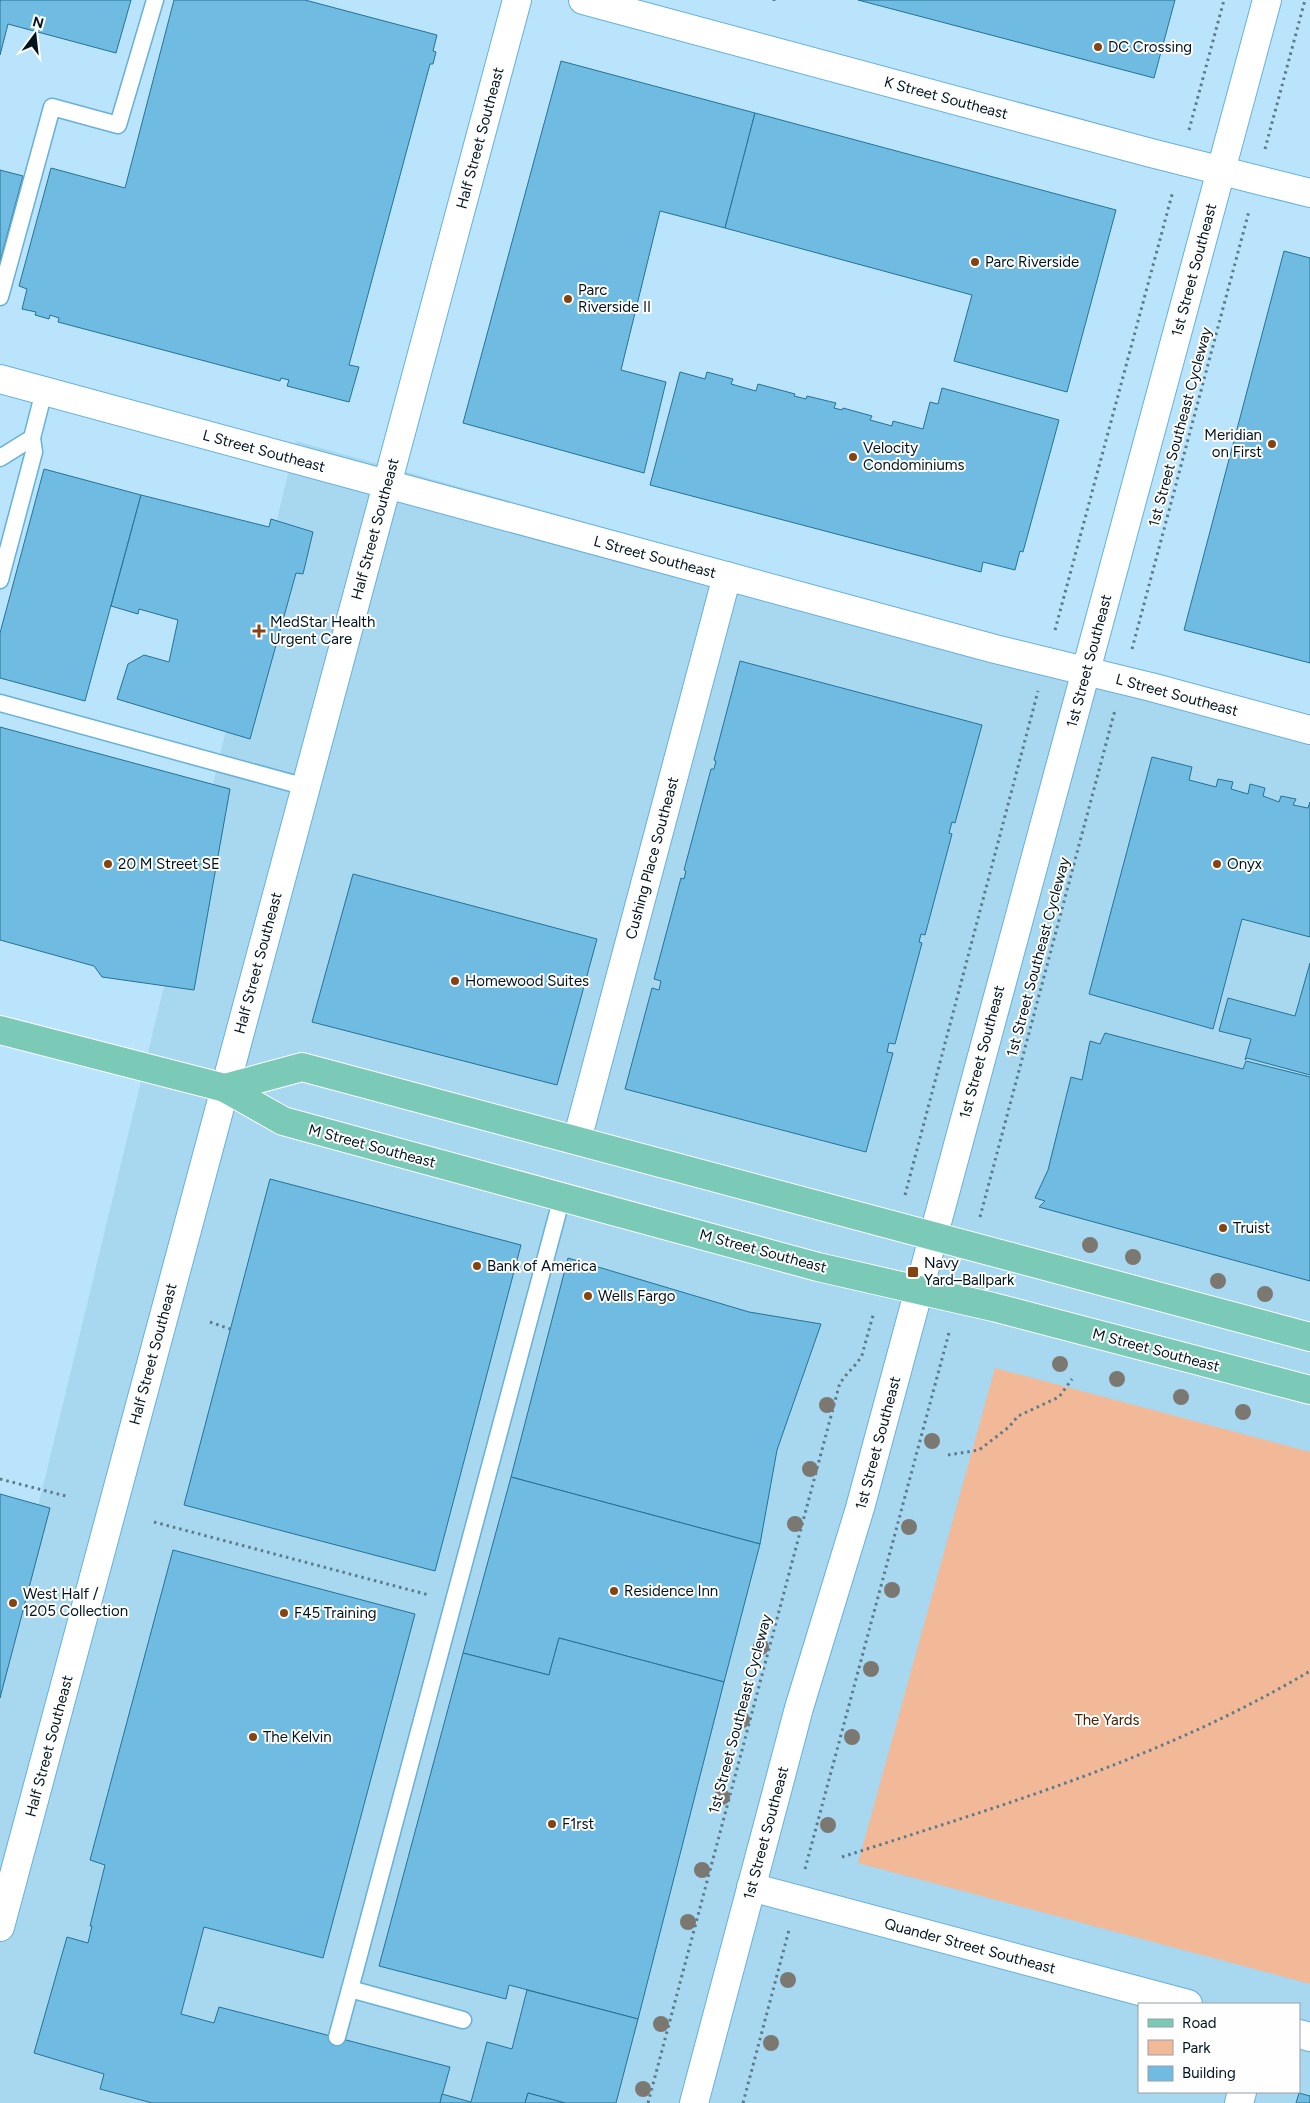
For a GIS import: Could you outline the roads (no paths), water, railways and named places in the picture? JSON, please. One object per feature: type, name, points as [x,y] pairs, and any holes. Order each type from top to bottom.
[{"type":"main road","name":"M Street Southeast","points":[[0,1030],[225,1088],[283,1121],[818,1267],[919,1289],[1310,1390]]},
{"type":"main road","name":"M Street Southeast","points":[[225,1088],[302,1067],[1310,1337]]},
{"type":"street","name":"Half Street Southeast","points":[[0,1927],[517,0]]},
{"type":"street","name":"K Street Southeast","points":[[583,0],[1310,193]]},
{"type":"street","name":"1st Street Southeast","points":[[694,2103],[799,1708],[860,1508],[1267,0]]},
{"type":"street","name":"L Street Southeast","points":[[0,380],[995,649],[1310,730]]},
{"type":"street","name":"Cushing Place Southeast","points":[[577,1140],[727,576]]},
{"type":"street","name":"Quander Street Southeast","points":[[751,1887],[1184,2003]]},
{"type":"lane","points":[[0,296],[52,107],[118,125],[155,0]]},
{"type":"lane","points":[[0,580],[34,452],[32,438],[44,391]]},
{"type":"lane","points":[[0,458],[32,438]]},
{"type":"lane","points":[[0,703],[306,787]]},
{"type":"lane","points":[[337,2037],[562,1197]]},
{"type":"lane","points":[[350,1989],[463,2020]]},
{"type":"place","name":"DC Crossing","points":[[1098,47]]},
{"type":"place","name":"Parc Riverside","points":[[975,262]]},
{"type":"place","name":"Parc Riverside II","points":[[568,299]]},
{"type":"place","name":"Meridian on First","points":[[1272,444]]},
{"type":"place","name":"Velocity Condominiums","points":[[853,457]]},
{"type":"place","name":"MedStar Health Urgent Care","points":[[259,631]]},
{"type":"place","name":"20 M Street SE","points":[[108,864]]},
{"type":"place","name":"Onyx","points":[[1217,864]]},
{"type":"place","name":"Homewood Suites","points":[[455,981]]},
{"type":"place","name":"Truist","points":[[1223,1228]]},
{"type":"place","name":"Bank of America","points":[[477,1266]]},
{"type":"place","name":"Navy Yard–Ballpark","points":[[913,1272]]},
{"type":"place","name":"Wells Fargo","points":[[588,1296]]},
{"type":"place","name":"Residence Inn","points":[[614,1591]]},
{"type":"place","name":"West Half / 1205 Collection","points":[[13,1603]]},
{"type":"place","name":"F45 Training","points":[[284,1613]]},
{"type":"place","name":"The Kelvin","points":[[253,1737]]},
{"type":"place","name":"F1rst","points":[[552,1824]]},
{"type":"park label","name":"The Yards","points":[[1107,1720]]}]
